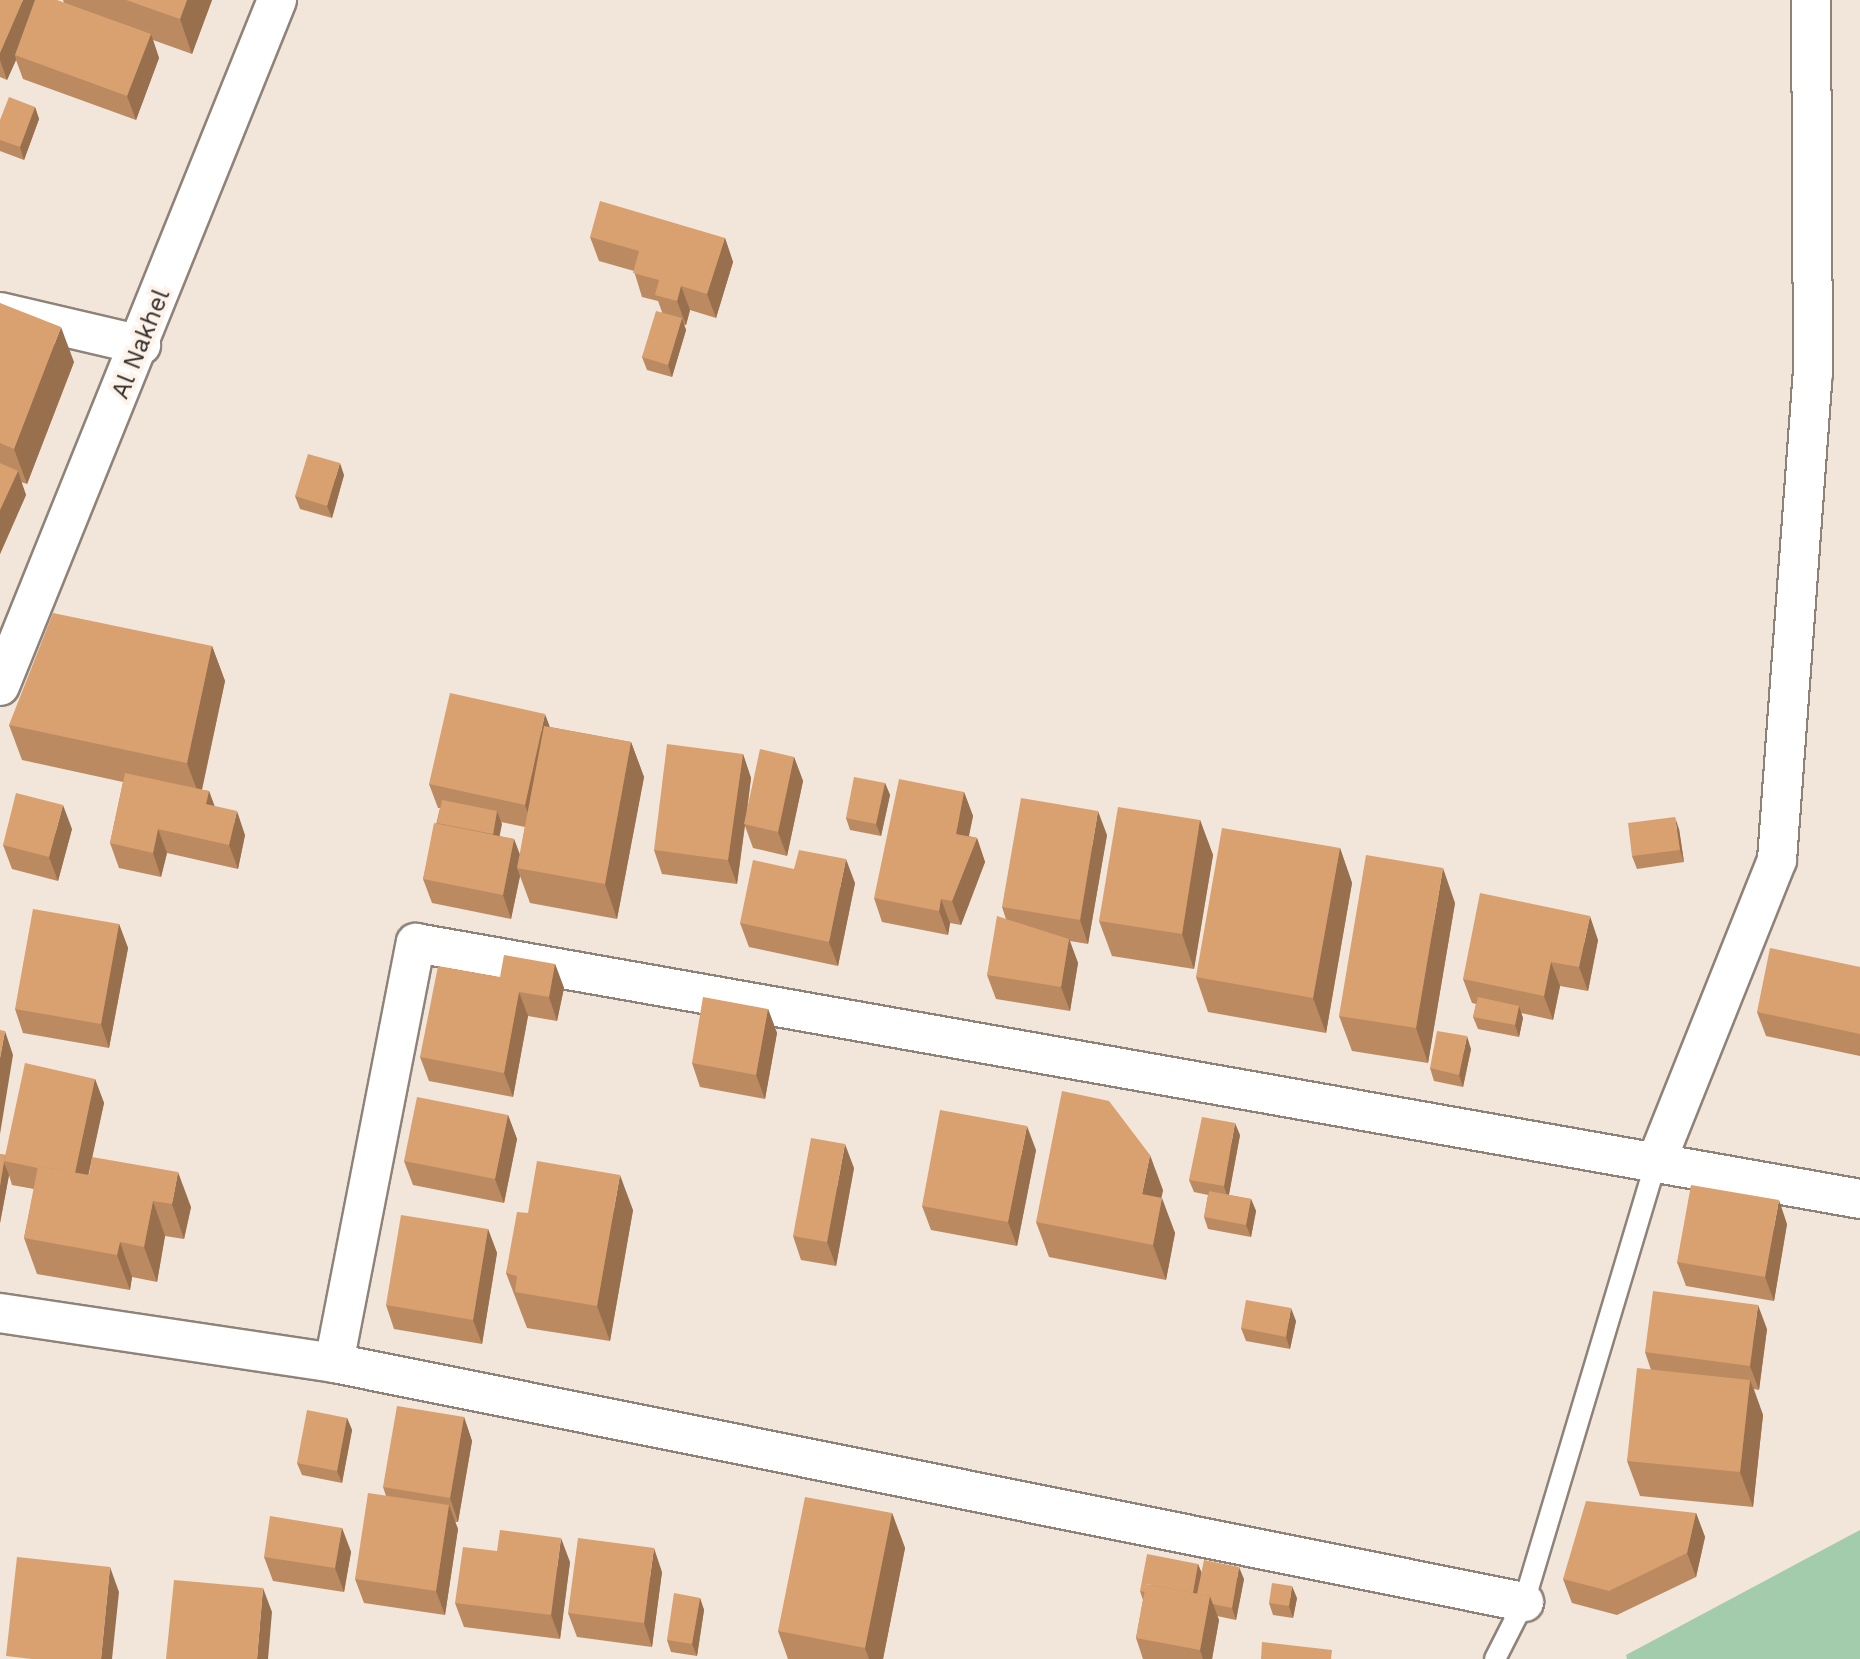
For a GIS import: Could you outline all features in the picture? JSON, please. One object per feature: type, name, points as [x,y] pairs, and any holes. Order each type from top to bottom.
[{"type":"street","name":"Al Nakhel","points":[[0,686],[141,345],[277,0]]},
{"type":"street","points":[[1657,1160],[1778,860],[1813,374],[1812,0]]},
{"type":"street","points":[[0,312],[141,345]]},
{"type":"street","points":[[334,1363],[416,943],[1860,1199]]},
{"type":"street","points":[[0,1313],[334,1363],[1524,1602]]},
{"type":"lane","points":[[1496,1659],[1524,1602],[1657,1160]]},
{"type":"green space","points":[[1860,1530],[1860,1659],[1627,1659],[1626,1655]]},
{"type":"building","points":[[0,0],[23,0],[0,53]]},
{"type":"building","points":[[35,0],[57,0],[151,34],[127,96],[15,55]]},
{"type":"building","points":[[126,0],[187,0],[180,19]]},
{"type":"building","points":[[9,97],[35,107],[20,147],[0,140],[0,120]]},
{"type":"building","points":[[600,201],[725,238],[707,294],[681,286],[677,301],[655,295],[659,280],[633,273],[639,251],[590,237]]},
{"type":"building","points":[[0,303],[61,327],[14,449],[0,443]]},
{"type":"building","points":[[656,311],[682,318],[668,365],[642,357]]},
{"type":"building","points":[[308,454],[340,463],[327,506],[295,496]]},
{"type":"building","points":[[0,463],[18,471],[0,510]]},
{"type":"building","points":[[53,613],[212,646],[187,763],[9,725]]},
{"type":"building","points":[[450,693],[545,714],[525,805],[429,784]]},
{"type":"building","points":[[544,726],[631,742],[605,884],[517,868]]},
{"type":"building","points":[[667,744],[743,754],[728,860],[654,850]]},
{"type":"building","points":[[760,749],[794,757],[778,832],[744,824]]},
{"type":"building","points":[[125,773],[209,791],[206,804],[237,811],[229,845],[158,829],[153,853],[110,843]]},
{"type":"building","points":[[854,777],[885,783],[876,824],[846,818]]},
{"type":"building","points":[[899,779],[964,792],[956,834],[977,838],[952,901],[941,899],[939,911],[874,898]]},
{"type":"building","points":[[16,793],[63,805],[49,857],[3,845]]},
{"type":"building","points":[[1021,798],[1098,811],[1080,920],[1002,907]]},
{"type":"building","points":[[442,800],[497,811],[493,834],[437,823]]},
{"type":"building","points":[[1118,807],[1200,820],[1182,934],[1099,921]]},
{"type":"building","points":[[1675,817],[1680,850],[1632,856],[1628,823]]},
{"type":"building","points":[[434,823],[514,839],[503,895],[423,879]]},
{"type":"building","points":[[1222,828],[1340,848],[1313,998],[1196,977]]},
{"type":"building","points":[[799,850],[846,859],[829,942],[740,923],[753,860],[794,869]]},
{"type":"building","points":[[1366,855],[1443,868],[1416,1028],[1339,1016]]},
{"type":"building","points":[[1480,893],[1590,916],[1579,967],[1551,962],[1544,996],[1463,979]]},
{"type":"building","points":[[33,909],[119,924],[101,1024],[15,1009]]},
{"type":"building","points":[[997,916],[1069,939],[1061,987],[987,975]]},
{"type":"building","points":[[1770,948],[1860,967],[1860,1034],[1757,1012]]},
{"type":"building","points":[[504,955],[555,964],[549,997],[519,992],[504,1073],[420,1057],[438,966],[500,977]]},
{"type":"building","points":[[703,997],[768,1009],[756,1075],[692,1063]]},
{"type":"building","points":[[1478,997],[1519,1006],[1515,1025],[1473,1017]]},
{"type":"building","points":[[0,1030],[5,1031],[0,1058]]},
{"type":"building","points":[[1437,1031],[1467,1036],[1459,1075],[1430,1068]]},
{"type":"building","points":[[25,1063],[95,1079],[75,1173],[4,1161]]},
{"type":"building","points":[[1062,1091],[1109,1101],[1150,1155],[1142,1194],[1162,1198],[1153,1245],[1036,1222]]},
{"type":"building","points":[[417,1097],[508,1115],[495,1179],[404,1161]]},
{"type":"building","points":[[940,1110],[1027,1126],[1008,1222],[922,1206]]},
{"type":"building","points":[[1202,1117],[1235,1123],[1224,1186],[1189,1180]]},
{"type":"building","points":[[811,1138],[845,1144],[827,1242],[793,1236]]},
{"type":"building","points":[[0,1154],[5,1155],[0,1186]]},
{"type":"building","points":[[92,1157],[178,1172],[172,1204],[153,1201],[144,1247],[120,1242],[117,1255],[24,1238],[38,1166],[89,1175]]},
{"type":"building","points":[[537,1161],[620,1175],[597,1306],[515,1292],[517,1276],[506,1273],[517,1212],[528,1213]]},
{"type":"building","points":[[1691,1185],[1779,1200],[1765,1277],[1677,1262]]},
{"type":"building","points":[[1209,1191],[1251,1199],[1246,1225],[1204,1217]]},
{"type":"building","points":[[401,1215],[488,1229],[473,1320],[386,1305]]},
{"type":"building","points":[[1653,1291],[1758,1305],[1750,1366],[1645,1352]]},
{"type":"building","points":[[1246,1300],[1291,1308],[1286,1337],[1241,1328]]},
{"type":"building","points":[[1637,1368],[1750,1380],[1740,1472],[1627,1461]]},
{"type":"building","points":[[397,1406],[464,1417],[450,1498],[383,1487]]},
{"type":"building","points":[[307,1410],[347,1418],[337,1471],[297,1463]]},
{"type":"building","points":[[368,1493],[449,1505],[436,1591],[355,1579]]},
{"type":"building","points":[[805,1497],[892,1513],[865,1648],[778,1631]]},
{"type":"building","points":[[1586,1501],[1696,1513],[1687,1553],[1609,1591],[1563,1579]]},
{"type":"building","points":[[270,1516],[342,1528],[335,1568],[264,1557]]},
{"type":"building","points":[[500,1530],[561,1538],[551,1615],[455,1603],[463,1547],[497,1551]]},
{"type":"building","points":[[578,1538],[654,1548],[644,1623],[568,1613]]},
{"type":"building","points":[[1147,1554],[1198,1564],[1193,1593],[1146,1584],[1145,1592],[1140,1591]]},
{"type":"building","points":[[17,1557],[110,1567],[101,1659],[6,1656]]},
{"type":"building","points":[[1204,1560],[1239,1567],[1232,1608],[1213,1604],[1210,1596],[1197,1594]]},
{"type":"building","points":[[174,1580],[263,1588],[257,1659],[166,1659]]},
{"type":"building","points":[[1272,1583],[1292,1586],[1289,1606],[1269,1603]]},
{"type":"building","points":[[1146,1584],[1210,1596],[1200,1650],[1136,1638]]},
{"type":"building","points":[[674,1593],[700,1598],[692,1644],[667,1640]]},
{"type":"building","points":[[1262,1642],[1332,1650],[1331,1659],[1261,1659]]}]
